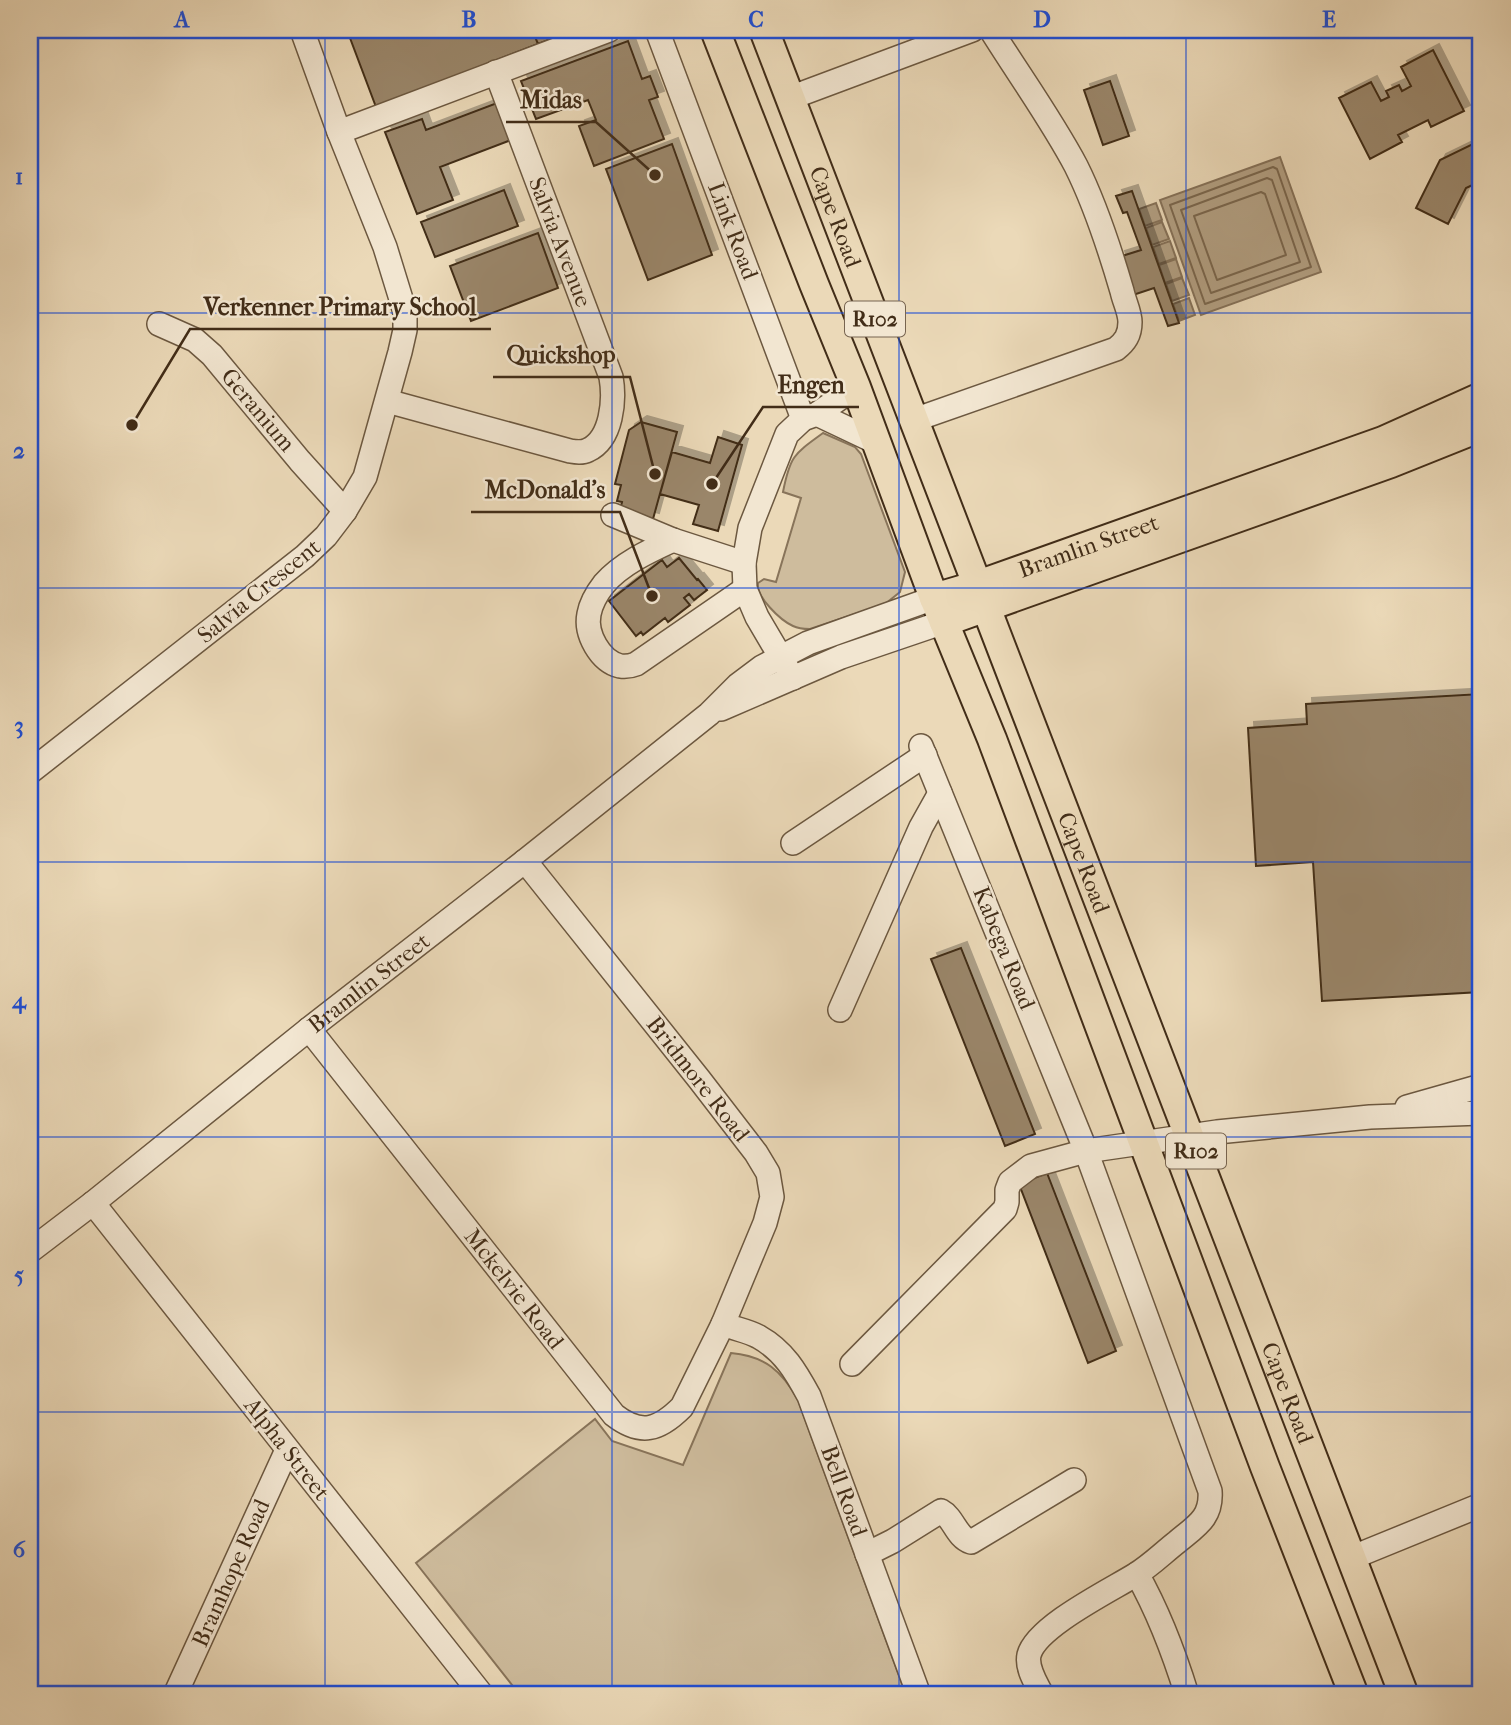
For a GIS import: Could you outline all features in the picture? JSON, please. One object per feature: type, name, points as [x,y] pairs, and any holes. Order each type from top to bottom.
[{"type":"main road","name":"Cape Road","points":[[715,30],[856,387],[939,610],[992,739],[1265,1467],[1354,1695]]},
{"type":"main road","name":"Cape Road","points":[[764,30],[1404,1695]]},
{"type":"main road","name":"Bramlin Street","points":[[981,597],[1383,441],[1481,397]]},
{"type":"main road","name":"Bramlin Street","points":[[939,610],[1391,463],[1481,427]]},
{"type":"street","name":"Salvia Crescent","points":[[30,772],[305,556],[326,536],[345,511],[365,477],[405,330],[405,312],[385,247],[302,30]]},
{"type":"street","points":[[339,132],[609,30]]},
{"type":"street","name":"Link Road","points":[[657,30],[810,417]]},
{"type":"street","points":[[790,98],[974,30],[1059,137],[1093,205],[1130,320],[1128,336],[1123,344],[1116,349],[914,420]]},
{"type":"street","name":"Salvia Avenue","points":[[387,401],[570,452],[583,452],[594,446],[605,432],[613,405],[611,377],[496,72]]},
{"type":"street","name":"Geranium","points":[[159,324],[195,340],[212,355],[345,511]]},
{"type":"street","points":[[793,678],[757,617],[745,589],[744,563],[750,528],[787,434],[856,387]]},
{"type":"street","points":[[810,417],[876,442]]},
{"type":"street","points":[[613,515],[673,540],[744,563]]},
{"type":"street","points":[[673,540],[614,573],[594,598],[588,629],[596,647],[614,664],[623,667],[636,664],[745,589]]},
{"type":"street","name":"Bramlin Street","points":[[30,1251],[309,1028],[525,861],[709,714],[738,685],[762,667],[808,643],[939,610]]},
{"type":"street","name":"Bramlin Street","points":[[709,714],[841,657],[939,610]]},
{"type":"street","name":"Kabega Road","points":[[793,843],[923,750],[1086,1151],[1210,1491],[1210,1508],[1198,1524],[1137,1574]]},
{"type":"street","points":[[840,1010],[921,827],[940,793]]},
{"type":"street","name":"Bridmore Road","points":[[525,861],[737,1127],[768,1173],[772,1197],[765,1223],[723,1324]]},
{"type":"street","name":"Mckelvie Road","points":[[309,1028],[595,1393],[614,1415],[626,1424],[635,1427],[654,1426],[673,1416],[682,1407],[723,1324]]},
{"type":"street","points":[[1370,1118],[1481,1086]]},
{"type":"street","points":[[852,1364],[1005,1209],[1010,1182],[1031,1166],[1086,1151],[1189,1135],[1370,1118],[1481,1112]]},
{"type":"street","name":"Alpha Street","points":[[93,1203],[482,1695]]},
{"type":"street","name":"Bell Road","points":[[723,1324],[758,1337],[780,1352],[795,1370],[808,1396],[919,1695]]},
{"type":"street","name":"Bramhope Road","points":[[175,1695],[287,1450]]},
{"type":"street","points":[[867,1554],[941,1511],[948,1515],[963,1539],[971,1542],[1074,1480]]},
{"type":"street","points":[[1351,1558],[1481,1505]]},
{"type":"street","points":[[1042,1695],[1028,1662],[1029,1653],[1038,1638],[1085,1605],[1137,1574],[1153,1602],[1174,1653],[1187,1695]]},
{"type":"shaded area","points":[[823,433],[855,447],[861,454],[905,572],[900,592],[885,604],[804,629],[793,626],[776,613],[761,595],[758,583],[764,579],[776,582],[801,498],[783,492],[791,463],[799,451]]},
{"type":"shaded area","points":[[731,1353],[754,1358],[771,1367],[786,1381],[798,1400],[906,1695],[520,1695],[416,1563],[595,1419],[612,1441],[683,1465]]},
{"type":"water","points":[[1280,157],[1321,272],[1201,315],[1160,200]]},
{"type":"water","points":[[1156,203],[1162,220],[1145,226],[1139,209]]},
{"type":"water","points":[[1162,222],[1169,239],[1152,245],[1146,228]]},
{"type":"water","points":[[1170,241],[1176,258],[1159,264],[1153,247]]},
{"type":"water","points":[[1176,259],[1182,277],[1165,283],[1159,265]]},
{"type":"water","points":[[1182,278],[1189,295],[1172,301],[1166,284]]},
{"type":"water","points":[[1189,298],[1195,315],[1179,321],[1173,304]]},
{"type":"building","points":[[347,30],[536,30],[533,32],[538,44],[376,107]]},
{"type":"building","points":[[574,30],[538,44],[533,32]]},
{"type":"building","points":[[628,41],[642,79],[650,76],[658,97],[649,100],[664,139],[594,166],[579,126],[596,120],[588,100],[536,119],[521,81]]},
{"type":"building","points":[[1433,50],[1464,111],[1431,127],[1428,120],[1398,135],[1402,142],[1370,159],[1339,98],[1371,82],[1381,101],[1389,97],[1386,91],[1399,85],[1402,91],[1411,86],[1401,67]]},
{"type":"building","points":[[1110,81],[1129,136],[1103,145],[1084,90]]},
{"type":"building","points":[[497,103],[511,140],[440,167],[453,200],[417,214],[385,132],[422,119],[426,130]]},
{"type":"building","points":[[1481,140],[1481,181],[1466,188],[1448,224],[1416,208],[1440,160]]},
{"type":"building","points":[[672,144],[712,255],[648,280],[606,169]]},
{"type":"building","points":[[504,190],[518,226],[435,257],[421,222]]},
{"type":"building","points":[[1132,191],[1179,323],[1168,326],[1154,288],[1133,295],[1119,257],[1141,250],[1127,212],[1123,213],[1116,196]]},
{"type":"building","points":[[538,233],[558,288],[471,321],[450,266]]},
{"type":"building","points":[[641,422],[677,432],[653,519],[620,510],[622,502],[617,501],[621,485],[615,484],[629,430]]},
{"type":"building","points":[[718,437],[742,445],[718,531],[693,524],[699,505],[660,494],[672,452],[710,463]]},
{"type":"building","points":[[679,558],[707,590],[694,600],[689,594],[684,598],[690,605],[668,622],[665,618],[643,635],[641,632],[636,636],[609,601],[662,560],[667,567]]},
{"type":"building","points":[[1481,694],[1481,992],[1322,1001],[1313,862],[1256,866],[1248,728],[1307,724],[1306,704]]},
{"type":"building","points":[[961,948],[1035,1134],[1005,1146],[931,959]]},
{"type":"building","points":[[1047,1173],[1116,1351],[1088,1363],[1019,1184]]},
{"type":"place","name":"Midas","points":[[655,175]]},
{"type":"place","name":"Verkenner Primary School","points":[[132,425]]},
{"type":"place","name":"Quickshop","points":[[655,474]]},
{"type":"place","name":"Engen","points":[[712,484]]},
{"type":"place","name":"McDonald's","points":[[652,596]]}]
